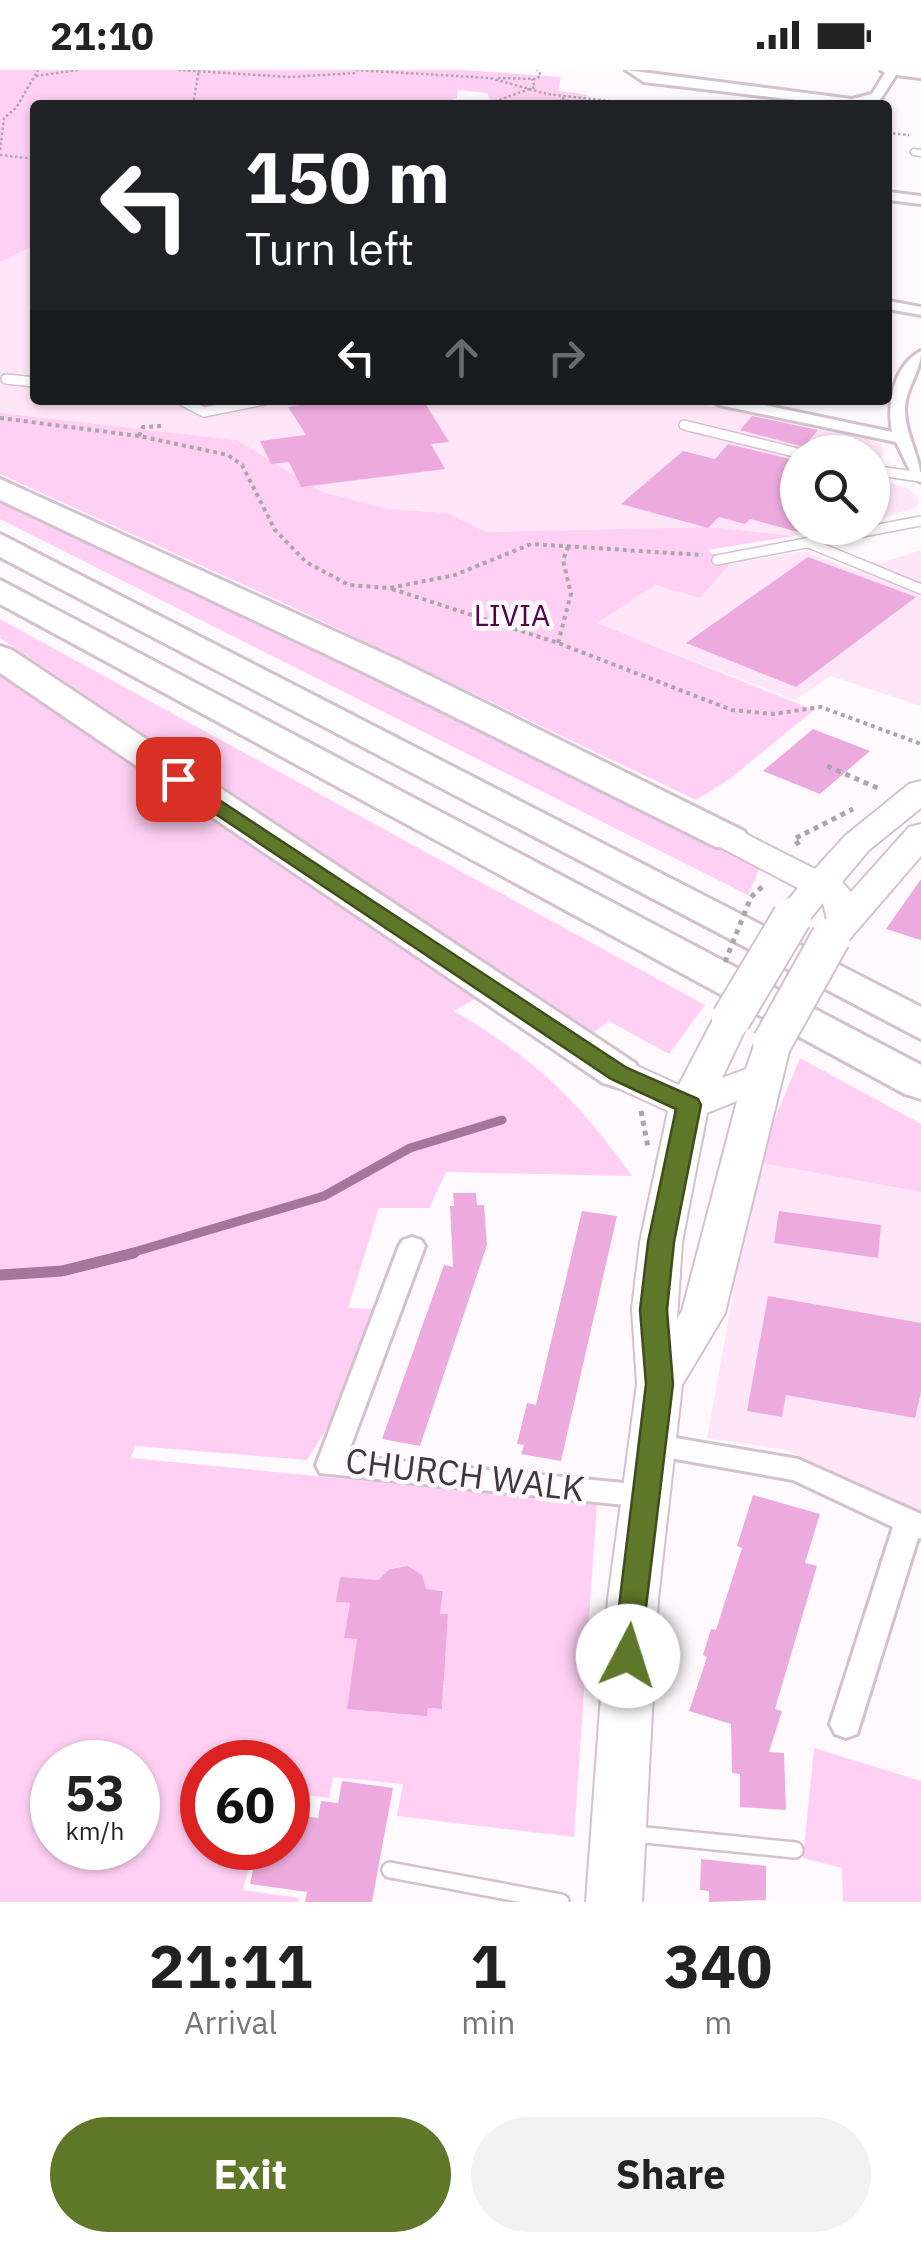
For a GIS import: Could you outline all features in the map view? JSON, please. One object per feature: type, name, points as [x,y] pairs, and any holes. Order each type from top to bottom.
[{"type":"highway","points":[[0,488],[387,669],[730,839]]},
{"type":"highway","points":[[0,544],[921,1025]]},
{"type":"highway","points":[[0,590],[921,1084]]},
{"type":"highway","points":[[0,657],[626,1087]]},
{"type":"main road","points":[[614,1902],[644,1496],[660,1384],[654,1310],[661,1242],[689,1105],[730,1019],[792,917],[857,842],[921,791]]},
{"type":"main road","points":[[660,1384],[704,1313],[766,1060],[838,928],[921,834]]},
{"type":"main road","points":[[730,839],[794,848],[857,842]]},
{"type":"main road","points":[[730,839],[834,892],[843,905],[838,928]]},
{"type":"main road","points":[[626,1087],[689,1105],[766,1060]]},
{"type":"street","points":[[632,70],[644,78],[827,100]]},
{"type":"street","points":[[864,100],[876,97],[891,70],[921,74]]},
{"type":"street","points":[[892,196],[921,200]]},
{"type":"street","points":[[892,306],[921,311]]},
{"type":"street","points":[[921,356],[897,399],[898,438],[921,477]]},
{"type":"street","points":[[743,405],[898,438]]},
{"type":"street","name":"CHURCH WALK","points":[[412,1246],[330,1465],[644,1496]]},
{"type":"street","points":[[652,1445],[798,1470],[915,1524],[846,1724]]},
{"type":"lane","points":[[6,379],[30,381]]},
{"type":"lane","points":[[189,405],[200,412],[237,405]]},
{"type":"lane","points":[[684,426],[780,449]]},
{"type":"lane","points":[[890,473],[921,477]]},
{"type":"lane","points":[[890,527],[921,521]]},
{"type":"lane","points":[[721,559],[793,545]]},
{"type":"lane","points":[[816,545],[921,588]]},
{"type":"lane","points":[[617,1832],[794,1850]]},
{"type":"lane","points":[[390,1870],[561,1902]]},
{"type":"path","points":[[30,158],[0,152],[4,118],[16,108],[38,70]]},
{"type":"path","points":[[36,76],[78,70]]},
{"type":"path","points":[[178,70],[302,80],[357,72],[532,79],[541,74],[536,70]]},
{"type":"path","points":[[194,100],[198,70]]},
{"type":"path","points":[[490,78],[563,100]]},
{"type":"path","points":[[498,100],[535,86],[532,79]]},
{"type":"path","points":[[547,94],[600,100]]},
{"type":"path","points":[[892,133],[921,136]]},
{"type":"path","points":[[0,418],[138,436],[228,455],[242,465],[276,530],[306,562],[348,585],[389,588],[558,643],[732,710],[773,714],[821,706],[921,744]]},
{"type":"path","points":[[138,436],[143,427],[163,426]]},
{"type":"path","points":[[389,588],[454,575],[531,544],[714,554],[721,559]]},
{"type":"path","points":[[558,643],[572,594],[563,560],[568,547]]},
{"type":"path","points":[[827,766],[885,791]]},
{"type":"path","points":[[722,970],[751,897]]},
{"type":"path","points":[[626,1087],[644,1120],[644,1144],[678,1162]]},
{"type":"shaded area","points":[[30,247],[30,405],[705,405],[847,435],[780,435],[780,535],[709,527],[486,532],[447,513],[389,509],[322,492],[237,440],[0,413],[0,262]]},
{"type":"shaded area","points":[[890,483],[909,489],[919,500],[917,507],[890,516]]},
{"type":"shaded area","points":[[921,550],[921,706],[831,676],[795,700],[596,623],[655,585],[700,598],[730,564],[805,551],[856,571]]},
{"type":"shaded area","points":[[757,1162],[921,1192],[921,1515],[787,1450],[707,1438]]},
{"type":"green space","points":[[0,70],[463,70],[561,77],[558,91],[588,95],[586,100],[489,100],[488,93],[458,90],[457,98],[452,100],[30,100],[30,247],[0,262]]},
{"type":"green space","name":"LIVIA","points":[[0,413],[237,440],[322,492],[389,509],[447,513],[486,532],[709,527],[780,535],[780,538],[707,550],[730,564],[700,598],[655,585],[597,623],[814,710],[731,778],[696,800],[286,604],[0,474]]},
{"type":"green space","points":[[0,499],[191,586],[761,865],[748,895],[0,519]]},
{"type":"green space","points":[[0,619],[705,1005],[669,1054],[609,1021],[593,1033],[0,638]]},
{"type":"green space","points":[[0,673],[475,999],[454,1011],[508,1046],[553,1083],[593,1125],[632,1176],[446,1172],[429,1208],[379,1208],[348,1308],[372,1309],[341,1405],[307,1460],[135,1446],[131,1458],[597,1503],[574,1837],[397,1816],[403,1784],[333,1777],[329,1798],[310,1796],[310,1740],[180,1740],[180,1870],[248,1870],[243,1890],[299,1898],[298,1902],[0,1902]],"holes":[[[400,1566],[422,1575],[422,1589],[443,1591],[440,1614],[448,1615],[444,1648],[428,1683],[445,1685],[442,1709],[428,1708],[427,1716],[357,1639],[344,1637],[350,1603],[336,1602],[384,1581],[390,1569]]]},
{"type":"green space","points":[[800,1058],[921,1124],[921,1192],[757,1162]]},
{"type":"green space","points":[[814,1748],[921,1781],[921,1902],[843,1902],[842,1868],[803,1858]]},
{"type":"building","points":[[426,405],[449,442],[431,444],[445,469],[301,487],[289,462],[271,464],[260,441],[306,435],[288,407]]},
{"type":"building","points":[[752,416],[818,430],[814,435],[780,435],[780,441],[740,430]]},
{"type":"building","points":[[728,444],[780,457],[780,527],[750,519],[745,524],[719,517],[708,528],[621,504],[683,451],[715,459]]},
{"type":"building","points":[[808,557],[916,597],[796,687],[686,643]]},
{"type":"building","points":[[813,729],[870,751],[820,794],[763,771]]},
{"type":"building","points":[[921,879],[921,940],[886,929]]},
{"type":"building","points":[[453,1193],[476,1193],[477,1205],[484,1205],[487,1245],[420,1446],[382,1439],[444,1265],[453,1267]]},
{"type":"building","points":[[582,1211],[617,1216],[561,1461],[521,1454],[524,1445],[517,1444],[527,1403],[536,1405]]},
{"type":"building","points":[[779,1211],[881,1225],[878,1258],[774,1243]]},
{"type":"building","points":[[768,1296],[921,1323],[921,1392],[915,1418],[786,1395],[782,1417],[747,1411]]},
{"type":"building","points":[[753,1495],[820,1514],[805,1563],[817,1566],[775,1709],[782,1711],[769,1752],[784,1753],[786,1810],[740,1807],[740,1774],[732,1773],[731,1724],[689,1711],[707,1657],[703,1655],[711,1629],[716,1630],[742,1548],[737,1546]]},
{"type":"building","points":[[408,1566],[422,1575],[426,1589],[443,1591],[440,1614],[448,1614],[442,1709],[428,1708],[427,1716],[347,1709],[357,1639],[344,1638],[350,1603],[336,1602],[340,1577],[378,1580],[390,1569]]},
{"type":"building","points":[[342,1781],[393,1788],[372,1902],[305,1902],[307,1892],[250,1884],[253,1870],[310,1870],[310,1817],[318,1818],[321,1801],[338,1803]]},
{"type":"building","points":[[701,1859],[766,1866],[766,1900],[709,1902],[709,1891],[700,1890]]},
{"type":"waterway","points":[[124,1255],[324,1196],[410,1148],[502,1120]]},
{"type":"waterway","points":[[0,1275],[62,1271],[134,1253]]},
{"type":"route","points":[[178,779],[619,1073],[689,1105],[661,1242],[654,1310],[660,1384],[628,1656]]}]
